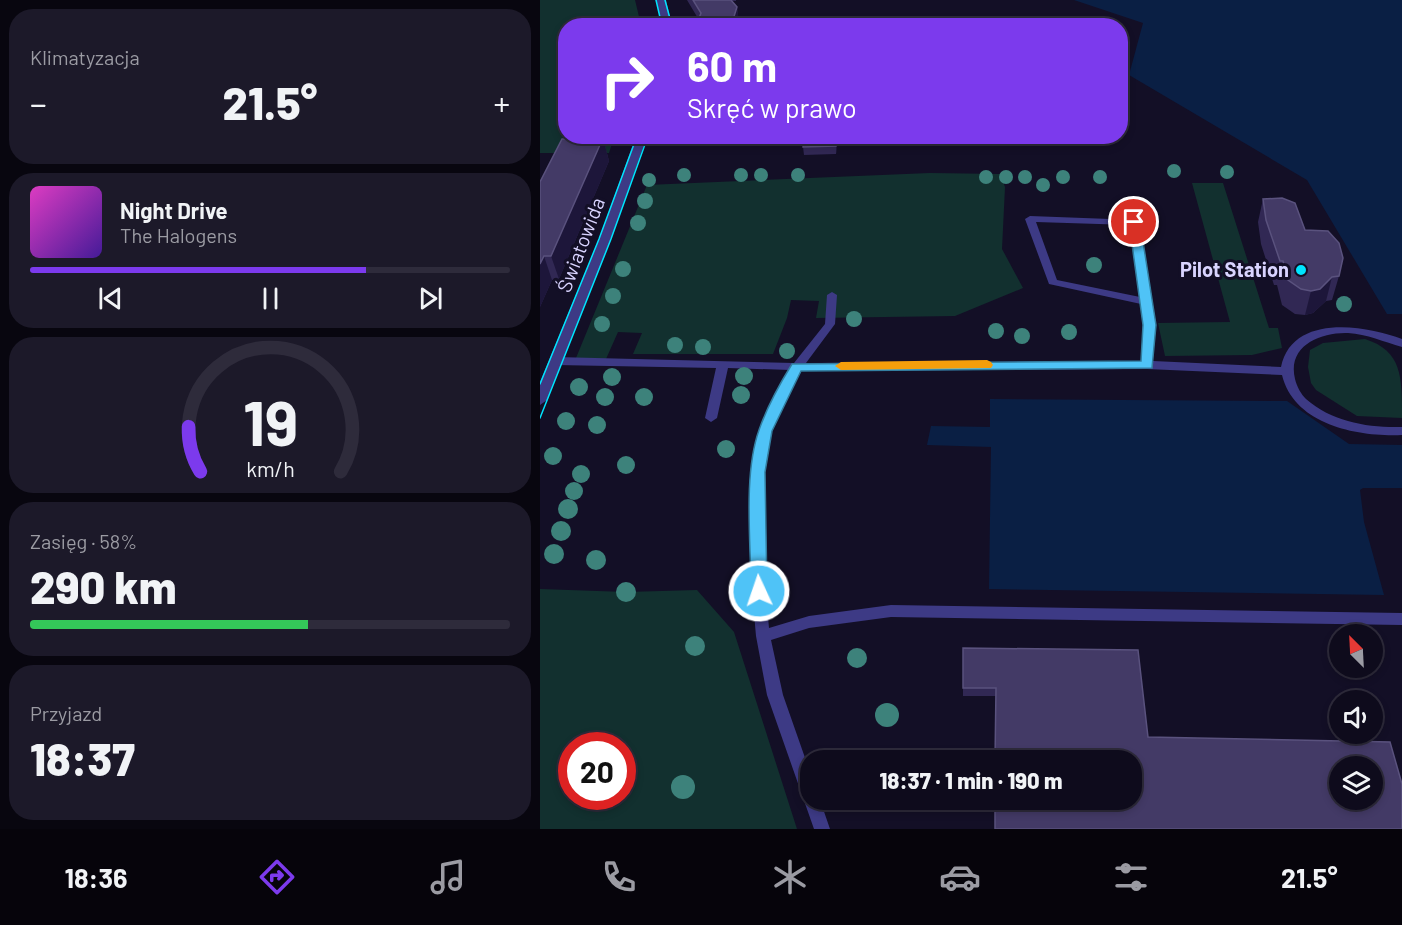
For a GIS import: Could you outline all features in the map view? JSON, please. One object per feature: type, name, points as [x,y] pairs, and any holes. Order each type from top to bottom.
[{"type":"street","points":[[663,0],[666,18]]},
{"type":"street","name":"Światowida","points":[[540,400],[605,239],[639,144]]},
{"type":"lane","points":[[1145,301],[1053,282],[1030,219],[1134,222],[1142,261],[1145,301],[1150,325],[1147,365]]},
{"type":"lane","points":[[800,766],[775,695],[763,636],[757,569],[758,472],[765,431],[797,367],[830,324],[832,295]]},
{"type":"lane","points":[[1402,343],[1367,332],[1329,331],[1308,338],[1293,350],[1288,360],[1287,371],[1298,395],[1325,417],[1357,429],[1375,432],[1402,431]]},
{"type":"lane","points":[[556,361],[797,367],[1147,365],[1287,371]]},
{"type":"lane","points":[[711,418],[723,364]]},
{"type":"lane","points":[[763,636],[809,622],[891,612],[1402,619]]},
{"type":"lane","points":[[815,810],[822,829]]},
{"type":"green space","points":[[540,0],[635,0],[639,18],[558,18],[558,144],[612,144],[609,153],[540,153]]},
{"type":"green space","points":[[930,173],[1000,174],[1005,187],[1002,249],[1023,288],[955,316],[816,318],[819,301],[791,300],[787,318],[773,354],[633,354],[642,333],[618,332],[606,359],[576,358],[647,185]]},
{"type":"green space","points":[[1192,183],[1223,183],[1269,328],[1278,328],[1282,348],[1252,355],[1165,356],[1158,323],[1230,322]]},
{"type":"green space","points":[[1365,339],[1386,350],[1393,358],[1400,378],[1402,418],[1357,416],[1316,390],[1311,383],[1308,367],[1310,350],[1323,343]]},
{"type":"green space","points":[[540,589],[626,592],[697,590],[734,632],[797,829],[540,829]]},
{"type":"water","points":[[1074,0],[1402,0],[1402,314],[1387,314],[1307,180],[1129,75],[1143,23]]},
{"type":"water","points":[[990,399],[1287,401],[1349,444],[1402,445],[1402,488],[1363,488],[1360,490],[1364,522],[1384,595],[989,589],[991,447],[927,445],[931,426],[990,427]]},
{"type":"building","points":[[693,0],[731,0],[737,7],[734,18],[699,18],[701,13]]},
{"type":"building","points":[[559,144],[600,144],[551,256],[544,256],[540,264],[540,182]]},
{"type":"building","points":[[803,144],[836,144],[836,146],[803,147]]},
{"type":"building","points":[[1282,198],[1295,203],[1305,230],[1328,231],[1339,243],[1343,258],[1339,276],[1332,277],[1320,289],[1311,291],[1301,289],[1288,280],[1283,261],[1280,261],[1266,220],[1263,199]]},
{"type":"building","points":[[963,648],[1138,650],[1148,737],[1329,741],[1329,744],[1390,742],[1402,784],[1402,829],[995,829],[995,810],[1142,810],[1142,750],[995,750],[996,688],[963,688]]},
{"type":"tram line","points":[[656,0],[660,18]]},
{"type":"tram line","points":[[665,0],[670,18]]},
{"type":"tram line","points":[[540,384],[599,239],[634,144]]},
{"type":"tram line","points":[[540,418],[611,239],[645,144]]},
{"type":"slow traffic","points":[[841,366],[987,365]]},
{"type":"place","name":"Pilot Station","points":[[1301,270]]},
{"type":"route","points":[[759,591],[757,569],[758,472],[765,431],[797,367],[1147,365],[1150,325],[1145,301],[1142,261],[1134,222]]}]
